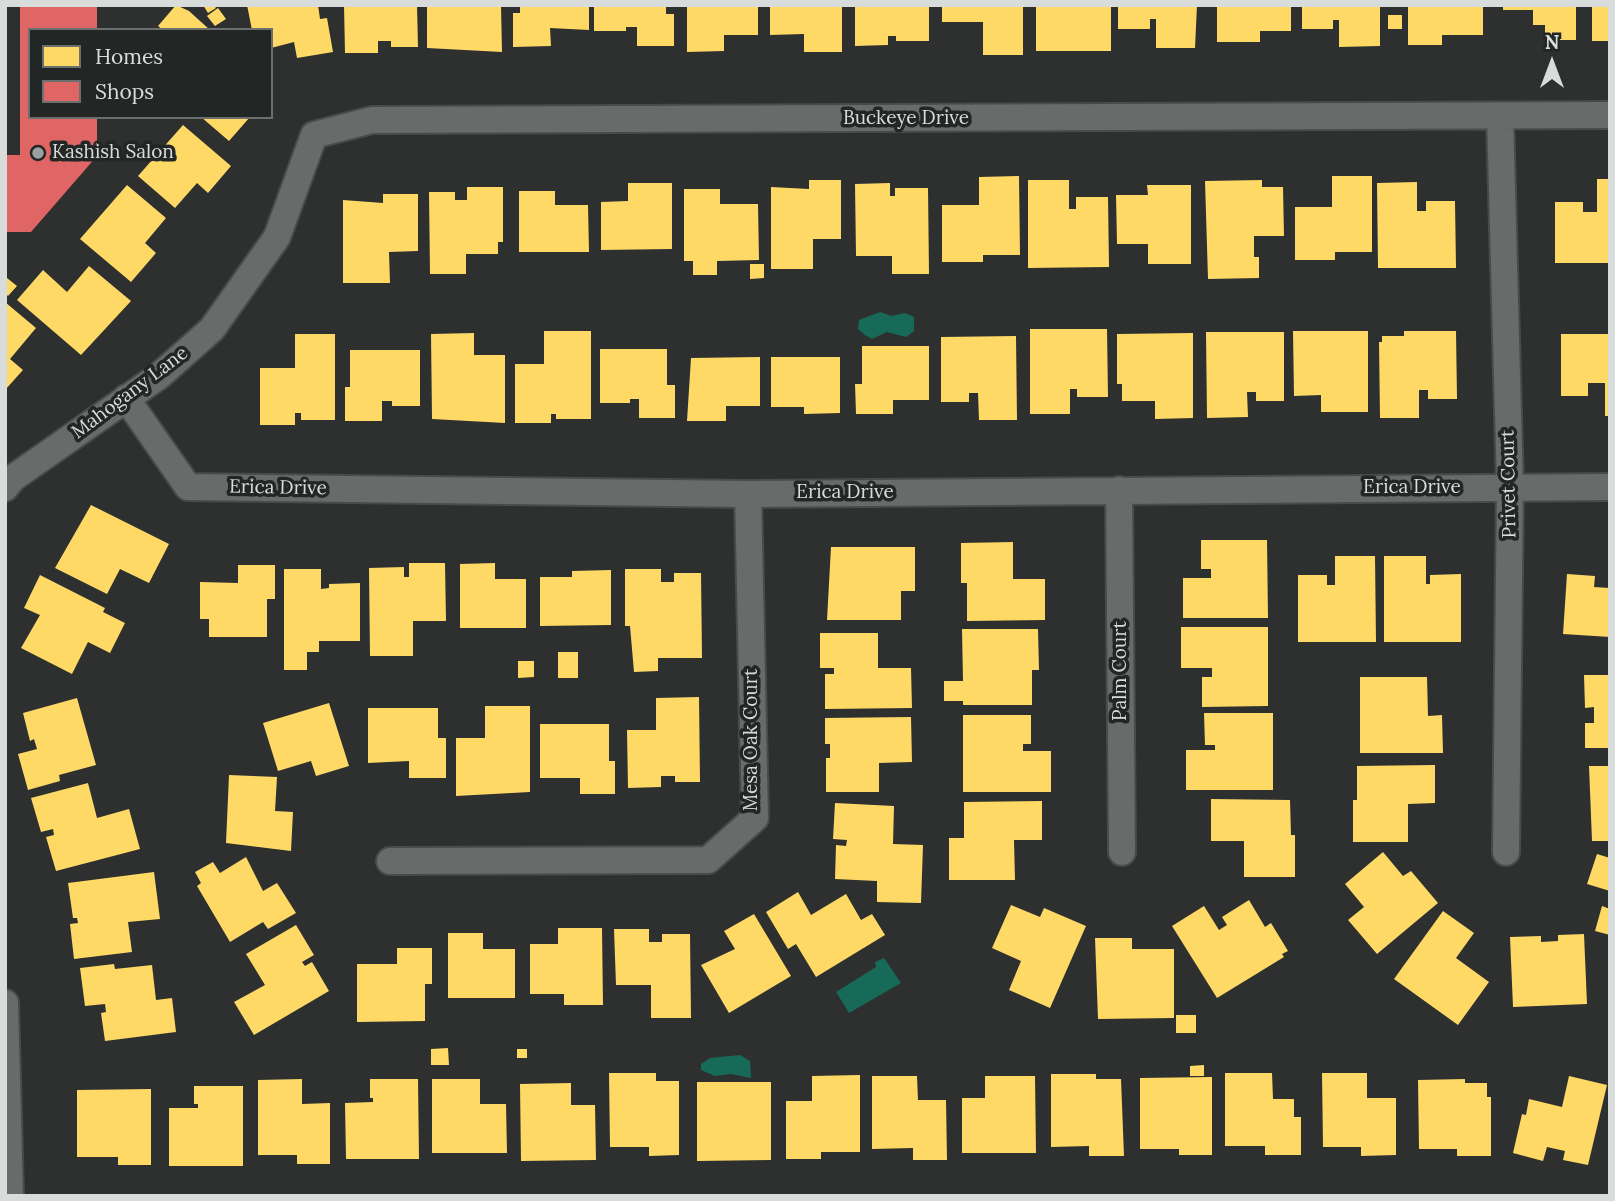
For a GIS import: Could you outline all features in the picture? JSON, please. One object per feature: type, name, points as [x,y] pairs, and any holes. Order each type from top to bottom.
[{"type":"street","name":"Buckeye Drive","points":[[314,135],[372,121],[1610,115]]},
{"type":"street","name":"Privet Court","points":[[1500,116],[1510,487],[1506,852]]},
{"type":"street","name":"Mahogany Lane","points":[[5,488],[13,478],[159,376],[212,329],[277,237],[314,135]]},
{"type":"street","name":"Erica Drive","points":[[126,398],[188,487],[748,494],[1610,487]]},
{"type":"street","name":"Palm Court","points":[[1119,490],[1122,852]]},
{"type":"street","name":"Mesa Oak Court","points":[[390,861],[708,860],[755,817],[748,494]]},
{"type":"street","points":[[5,1003],[10,1196]]},
{"type":"shaded area","points":[[880,312],[892,316],[905,313],[914,317],[914,331],[906,337],[887,332],[872,339],[858,329],[859,320]]},
{"type":"shaded area","points":[[884,958],[901,983],[849,1013],[836,992],[876,967],[875,962]]},
{"type":"shaded area","points":[[740,1055],[750,1061],[751,1078],[731,1074],[715,1076],[701,1070],[701,1064],[710,1058]]},
{"type":"building: Homes","points":[[176,5],[189,11],[208,28],[160,28],[158,26]]},
{"type":"building: Homes","points":[[203,5],[214,5],[216,8],[208,13]]},
{"type":"building: Homes","points":[[247,5],[318,5],[320,19],[327,18],[333,52],[297,58],[294,42],[273,47],[273,28],[252,28]]},
{"type":"building: Homes","points":[[344,5],[417,5],[418,47],[391,47],[391,41],[378,41],[378,53],[345,53]]},
{"type":"building: Homes","points":[[427,5],[501,5],[502,52],[427,48]]},
{"type":"building: Homes","points":[[520,5],[589,5],[589,30],[550,28],[551,46],[513,47],[513,13],[520,13]]},
{"type":"building: Homes","points":[[594,5],[666,5],[666,14],[674,14],[674,46],[637,46],[637,27],[626,27],[626,31],[594,31]]},
{"type":"building: Homes","points":[[687,5],[758,5],[758,35],[724,35],[724,51],[687,52]]},
{"type":"building: Homes","points":[[770,5],[842,5],[842,52],[804,52],[804,34],[770,35]]},
{"type":"building: Homes","points":[[855,5],[929,5],[929,41],[896,41],[896,36],[888,36],[888,45],[855,46]]},
{"type":"building: Homes","points":[[942,5],[1023,5],[1023,55],[983,55],[983,22],[942,22]]},
{"type":"building: Homes","points":[[1036,5],[1111,5],[1111,51],[1036,51]]},
{"type":"building: Homes","points":[[1118,5],[1197,5],[1195,48],[1156,48],[1156,19],[1150,19],[1150,29],[1118,29]]},
{"type":"building: Homes","points":[[1217,5],[1291,5],[1291,31],[1260,31],[1260,42],[1217,42]]},
{"type":"building: Homes","points":[[1302,5],[1380,5],[1380,46],[1339,47],[1339,20],[1333,20],[1333,29],[1302,29]]},
{"type":"building: Homes","points":[[1408,5],[1483,5],[1483,35],[1442,35],[1442,45],[1408,45]]},
{"type":"building: Homes","points":[[1503,5],[1576,5],[1576,40],[1545,40],[1545,25],[1533,25],[1533,10],[1503,10]]},
{"type":"building: Homes","points":[[1592,5],[1610,5],[1610,41],[1592,41]]},
{"type":"building: Homes","points":[[218,8],[226,19],[215,26],[207,16]]},
{"type":"building: Homes","points":[[1388,15],[1402,15],[1402,29],[1388,29]]},
{"type":"building: Homes","points":[[203,119],[248,119],[229,141]]},
{"type":"building: Homes","points":[[183,125],[231,166],[208,193],[197,183],[175,208],[138,176]]},
{"type":"building: Homes","points":[[1019,176],[1020,255],[983,255],[983,262],[942,262],[942,205],[979,205],[979,177]]},
{"type":"building: Homes","points":[[1332,176],[1372,176],[1372,252],[1335,252],[1335,260],[1295,260],[1295,207],[1332,207]]},
{"type":"building: Homes","points":[[1597,179],[1610,179],[1610,263],[1555,263],[1555,202],[1583,202],[1583,212],[1597,212]]},
{"type":"building: Homes","points":[[809,180],[841,180],[841,239],[813,239],[813,269],[771,269],[771,187],[809,189]]},
{"type":"building: Homes","points":[[1028,180],[1069,180],[1069,209],[1076,209],[1076,197],[1108,197],[1109,267],[1028,268]]},
{"type":"building: Homes","points":[[1262,180],[1262,187],[1283,187],[1284,236],[1254,236],[1254,257],[1259,257],[1259,278],[1208,279],[1205,181]]},
{"type":"building: Homes","points":[[1417,182],[1417,211],[1426,211],[1426,201],[1455,201],[1456,268],[1378,268],[1377,183]]},
{"type":"building: Homes","points":[[628,183],[672,183],[672,249],[601,250],[601,202],[628,201]]},
{"type":"building: Homes","points":[[890,183],[890,196],[895,196],[895,188],[928,188],[929,274],[892,274],[892,256],[856,256],[855,184]]},
{"type":"building: Homes","points":[[127,185],[166,218],[145,243],[156,253],[131,282],[80,239]]},
{"type":"building: Homes","points":[[1147,185],[1191,185],[1191,264],[1148,264],[1148,244],[1117,244],[1116,195],[1148,195]]},
{"type":"building: Homes","points":[[467,187],[503,187],[503,242],[498,242],[498,254],[466,254],[466,274],[430,274],[429,192],[455,192],[455,200],[467,200]]},
{"type":"building: Homes","points":[[684,189],[720,189],[720,204],[758,204],[759,260],[717,261],[717,275],[693,275],[693,261],[684,261]]},
{"type":"building: Homes","points":[[519,191],[555,191],[555,205],[588,205],[589,252],[519,252]]},
{"type":"building: Homes","points":[[383,194],[418,194],[418,251],[389,252],[390,283],[343,283],[343,200],[383,203]]},
{"type":"building: Homes","points":[[750,264],[764,264],[764,278],[750,279]]},
{"type":"building: Homes","points":[[89,266],[131,301],[81,355],[17,300],[43,270],[67,292]]},
{"type":"building: Homes","points":[[7,278],[17,286],[8,296],[5,293]]},
{"type":"building: Homes","points":[[5,302],[36,328],[10,359],[23,370],[5,390]]},
{"type":"building: Homes","points":[[1030,329],[1107,329],[1108,397],[1077,397],[1077,389],[1070,389],[1070,414],[1030,414]]},
{"type":"building: Homes","points":[[544,331],[591,331],[591,419],[556,419],[556,414],[551,414],[551,423],[515,423],[515,364],[544,364]]},
{"type":"building: Homes","points":[[1293,331],[1368,331],[1368,412],[1321,412],[1321,395],[1294,396]]},
{"type":"building: Homes","points":[[1404,331],[1456,331],[1457,399],[1428,399],[1428,390],[1419,390],[1419,418],[1380,418],[1379,342],[1382,342],[1382,336],[1404,336]]},
{"type":"building: Homes","points":[[1206,332],[1284,332],[1284,401],[1256,401],[1256,392],[1247,392],[1248,417],[1207,418]]},
{"type":"building: Homes","points":[[474,333],[474,355],[505,355],[505,423],[432,419],[431,334]]},
{"type":"building: Homes","points":[[1193,333],[1193,418],[1155,419],[1155,401],[1122,401],[1122,384],[1117,384],[1117,334]]},
{"type":"building: Homes","points":[[295,334],[335,334],[335,420],[301,420],[301,413],[295,413],[295,425],[260,425],[260,368],[295,368]]},
{"type":"building: Homes","points":[[1561,334],[1610,334],[1610,416],[1605,416],[1605,383],[1588,383],[1588,396],[1561,396]]},
{"type":"building: Homes","points":[[1016,336],[1017,420],[979,420],[978,393],[969,393],[969,402],[941,402],[941,337]]},
{"type":"building: Homes","points":[[862,346],[929,346],[929,400],[893,400],[893,414],[856,414],[855,384],[862,384]]},
{"type":"building: Homes","points":[[600,349],[667,349],[667,385],[675,385],[675,418],[639,418],[639,399],[630,399],[630,403],[600,403]]},
{"type":"building: Homes","points":[[350,350],[420,350],[420,406],[392,406],[392,401],[382,401],[382,421],[345,421],[345,387],[350,387]]},
{"type":"building: Homes","points":[[760,357],[760,406],[726,406],[726,421],[687,421],[691,358]]},
{"type":"building: Homes","points":[[771,357],[840,357],[840,413],[804,414],[804,407],[771,407]]},
{"type":"building: Homes","points":[[91,505],[169,544],[149,583],[120,569],[107,594],[55,568]]},
{"type":"building: Homes","points":[[1201,540],[1267,540],[1268,618],[1183,618],[1183,578],[1211,578],[1211,569],[1201,569]]},
{"type":"building: Homes","points":[[1013,542],[1013,579],[1045,579],[1045,620],[967,621],[967,583],[961,583],[961,543]]},
{"type":"building: Homes","points":[[831,547],[915,547],[915,591],[901,591],[901,620],[827,620]]},
{"type":"building: Homes","points":[[1335,556],[1375,556],[1376,642],[1298,642],[1298,575],[1327,575],[1327,585],[1335,585]]},
{"type":"building: Homes","points":[[1384,556],[1426,556],[1426,584],[1430,584],[1430,575],[1461,574],[1461,642],[1384,642]]},
{"type":"building: Homes","points":[[409,563],[445,563],[446,621],[413,621],[413,656],[370,656],[369,568],[404,567],[404,577],[409,577]]},
{"type":"building: Homes","points":[[495,563],[495,579],[526,579],[526,628],[460,628],[460,564]]},
{"type":"building: Homes","points":[[238,565],[275,565],[275,599],[267,599],[267,637],[209,637],[209,619],[200,619],[200,582],[238,583]]},
{"type":"building: Homes","points":[[284,569],[321,569],[321,589],[329,588],[329,584],[360,583],[360,641],[319,641],[319,652],[307,652],[307,670],[284,670]]},
{"type":"building: Homes","points":[[625,569],[661,569],[661,582],[674,582],[674,573],[701,573],[702,658],[658,658],[658,671],[634,672],[630,626],[625,626]]},
{"type":"building: Homes","points":[[611,570],[611,625],[540,626],[540,577],[572,577],[572,571]]},
{"type":"building: Homes","points":[[1567,574],[1595,576],[1594,587],[1610,588],[1610,637],[1563,634]]},
{"type":"building: Homes","points":[[40,575],[105,608],[103,612],[125,623],[110,653],[88,642],[72,674],[21,648],[40,615],[24,608]]},
{"type":"building: Homes","points":[[1181,627],[1268,627],[1268,706],[1202,707],[1202,677],[1212,677],[1212,668],[1181,668]]},
{"type":"building: Homes","points":[[962,629],[1038,629],[1039,670],[1032,670],[1032,705],[963,705],[963,701],[944,701],[944,681],[963,681]]},
{"type":"building: Homes","points":[[820,633],[878,633],[878,668],[911,668],[912,708],[825,709],[825,674],[834,674],[834,668],[820,668]]},
{"type":"building: Homes","points":[[558,652],[578,652],[578,678],[558,678]]},
{"type":"building: Homes","points":[[518,661],[534,661],[534,677],[518,678]]},
{"type":"building: Homes","points":[[1584,675],[1610,675],[1610,748],[1585,748],[1585,723],[1594,723],[1594,707],[1585,708]]},
{"type":"building: Homes","points":[[1360,677],[1427,677],[1428,716],[1442,715],[1443,753],[1360,753]]},
{"type":"building: Homes","points":[[699,697],[700,782],[675,782],[675,776],[661,776],[661,787],[628,788],[627,730],[656,730],[656,698]]},
{"type":"building: Homes","points":[[77,698],[96,765],[59,775],[60,781],[28,790],[18,754],[37,749],[34,739],[30,741],[23,713]]},
{"type":"building: Homes","points":[[329,703],[349,766],[316,776],[311,761],[278,771],[263,723]]},
{"type":"building: Homes","points":[[485,706],[530,706],[530,792],[456,796],[456,738],[485,738]]},
{"type":"building: Homes","points":[[368,708],[438,708],[438,738],[446,738],[446,778],[409,778],[409,761],[368,763]]},
{"type":"building: Homes","points":[[1204,713],[1273,713],[1273,790],[1186,790],[1186,750],[1215,750],[1215,745],[1205,745]]},
{"type":"building: Homes","points":[[963,715],[1031,715],[1031,744],[1023,744],[1023,751],[1051,751],[1051,792],[963,792]]},
{"type":"building: Homes","points":[[911,717],[912,762],[879,763],[879,792],[826,792],[826,758],[830,758],[830,744],[825,744],[825,718]]},
{"type":"building: Homes","points":[[540,724],[609,724],[609,761],[615,761],[615,794],[580,794],[580,778],[540,778]]},
{"type":"building: Homes","points":[[1435,765],[1435,803],[1408,804],[1408,842],[1353,842],[1353,800],[1357,800],[1357,766]]},
{"type":"building: Homes","points":[[1589,766],[1610,766],[1610,841],[1592,841]]},
{"type":"building: Homes","points":[[229,775],[277,777],[275,811],[293,812],[291,851],[226,843]]},
{"type":"building: Homes","points":[[88,783],[97,818],[129,809],[140,849],[56,871],[46,837],[54,835],[53,829],[41,832],[31,798]]},
{"type":"building: Homes","points":[[1211,799],[1290,800],[1291,835],[1295,835],[1295,877],[1244,877],[1244,841],[1211,841]]},
{"type":"building: Homes","points":[[1042,801],[1042,840],[1014,840],[1015,880],[949,880],[949,838],[964,838],[964,802]]},
{"type":"building: Homes","points":[[835,803],[894,806],[893,844],[923,845],[921,903],[877,902],[877,881],[835,879],[836,845],[846,846],[847,840],[833,839]]},
{"type":"building: Homes","points":[[1383,852],[1403,876],[1411,871],[1438,903],[1377,954],[1348,920],[1364,907],[1345,884]]},
{"type":"building: Homes","points":[[1597,854],[1610,858],[1610,891],[1587,884]]},
{"type":"building: Homes","points":[[246,857],[263,891],[277,883],[296,913],[268,929],[263,922],[230,942],[197,886],[201,883],[195,872],[213,862],[220,873]]},
{"type":"building: Homes","points":[[154,872],[160,919],[128,922],[132,952],[74,959],[70,924],[78,923],[77,918],[73,918],[68,883]]},
{"type":"building: Homes","points":[[798,892],[811,915],[846,894],[861,920],[872,914],[885,935],[816,977],[796,944],[788,949],[766,912]]},
{"type":"building: Homes","points":[[1249,900],[1265,927],[1271,923],[1288,951],[1282,954],[1284,957],[1217,998],[1172,926],[1204,906],[1219,930],[1227,925],[1222,917]]},
{"type":"building: Homes","points":[[1011,905],[1040,917],[1044,908],[1086,926],[1050,1008],[1009,990],[1021,961],[992,948]]},
{"type":"building: Homes","points":[[1602,906],[1610,909],[1610,935],[1595,931]]},
{"type":"building: Homes","points":[[1443,911],[1474,933],[1456,958],[1489,982],[1458,1025],[1394,979]]},
{"type":"building: Homes","points":[[754,914],[791,976],[729,1013],[701,965],[735,949],[724,931]]},
{"type":"building: Homes","points":[[296,925],[314,955],[302,962],[305,966],[312,962],[329,991],[254,1035],[234,1002],[265,985],[246,954]]},
{"type":"building: Homes","points":[[558,928],[602,928],[603,1005],[564,1005],[564,994],[530,994],[530,944],[558,944]]},
{"type":"building: Homes","points":[[614,929],[649,929],[649,942],[662,942],[662,934],[690,934],[691,1018],[651,1018],[651,985],[616,985]]},
{"type":"building: Homes","points":[[448,933],[483,933],[483,949],[515,949],[515,998],[448,998]]},
{"type":"building: Homes","points":[[1584,934],[1587,1004],[1513,1007],[1510,937],[1541,936],[1541,942],[1558,941],[1558,935]]},
{"type":"building: Homes","points":[[1095,938],[1132,938],[1132,949],[1174,949],[1174,1018],[1098,1019]]},
{"type":"building: Homes","points":[[397,948],[432,948],[432,984],[425,984],[425,1021],[357,1022],[357,964],[397,964]]},
{"type":"building: Homes","points":[[114,964],[115,969],[152,965],[156,1000],[172,998],[176,1032],[105,1041],[101,1013],[106,1012],[105,1004],[85,1006],[80,968]]},
{"type":"building: Homes","points":[[1176,1015],[1196,1015],[1196,1033],[1176,1033]]},
{"type":"building: Homes","points":[[448,1048],[449,1065],[431,1065],[431,1049]]},
{"type":"building: Homes","points":[[517,1049],[527,1049],[527,1058],[517,1058]]},
{"type":"building: Homes","points":[[1204,1065],[1204,1076],[1190,1076],[1190,1066]]},
{"type":"building: Homes","points":[[609,1073],[656,1073],[656,1081],[679,1081],[679,1155],[649,1156],[649,1147],[610,1147]]},
{"type":"building: Homes","points":[[1225,1073],[1272,1073],[1273,1099],[1294,1099],[1294,1117],[1301,1117],[1301,1155],[1265,1155],[1265,1146],[1225,1146]]},
{"type":"building: Homes","points":[[1322,1073],[1367,1073],[1367,1098],[1396,1098],[1396,1155],[1361,1156],[1361,1147],[1323,1147]]},
{"type":"building: Homes","points":[[1051,1074],[1096,1074],[1096,1079],[1121,1079],[1124,1156],[1089,1156],[1089,1146],[1051,1147]]},
{"type":"building: Homes","points":[[860,1075],[860,1152],[821,1152],[821,1159],[786,1159],[786,1101],[812,1101],[812,1076]]},
{"type":"building: Homes","points":[[872,1076],[917,1076],[918,1100],[946,1100],[947,1160],[913,1160],[913,1148],[872,1149]]},
{"type":"building: Homes","points":[[985,1076],[1035,1076],[1036,1153],[962,1153],[962,1098],[985,1098]]},
{"type":"building: Homes","points":[[1569,1076],[1607,1085],[1588,1165],[1563,1160],[1565,1151],[1547,1147],[1543,1161],[1513,1153],[1522,1114],[1526,1115],[1529,1099],[1562,1107]]},
{"type":"building: Homes","points":[[1212,1077],[1212,1155],[1179,1155],[1179,1149],[1140,1149],[1140,1078]]},
{"type":"building: Homes","points":[[302,1079],[302,1104],[330,1103],[330,1164],[297,1164],[297,1155],[258,1155],[258,1080]]},
{"type":"building: Homes","points":[[370,1079],[418,1079],[419,1159],[346,1159],[345,1103],[373,1102],[373,1098],[370,1098]]},
{"type":"building: Homes","points":[[432,1079],[480,1079],[480,1104],[506,1104],[507,1153],[432,1153]]},
{"type":"building: Homes","points":[[1465,1079],[1465,1083],[1487,1083],[1487,1097],[1491,1097],[1491,1156],[1457,1156],[1457,1149],[1419,1149],[1418,1080]]},
{"type":"building: Homes","points":[[697,1082],[771,1082],[771,1160],[697,1161]]},
{"type":"building: Homes","points":[[571,1083],[571,1105],[595,1105],[596,1160],[521,1161],[520,1084]]},
{"type":"building: Homes","points":[[194,1086],[243,1086],[243,1166],[169,1166],[169,1108],[198,1108],[198,1104],[194,1104]]},
{"type":"building: Homes","points":[[151,1089],[151,1165],[118,1165],[118,1157],[77,1157],[77,1090]]},
{"type":"building: Shops","points":[[20,5],[97,5],[97,28],[28,28],[28,119],[97,119],[97,156],[31,232],[5,232],[5,155],[20,155]]},
{"type":"place","name":"Kashish Salon","points":[[38,153]]}]
